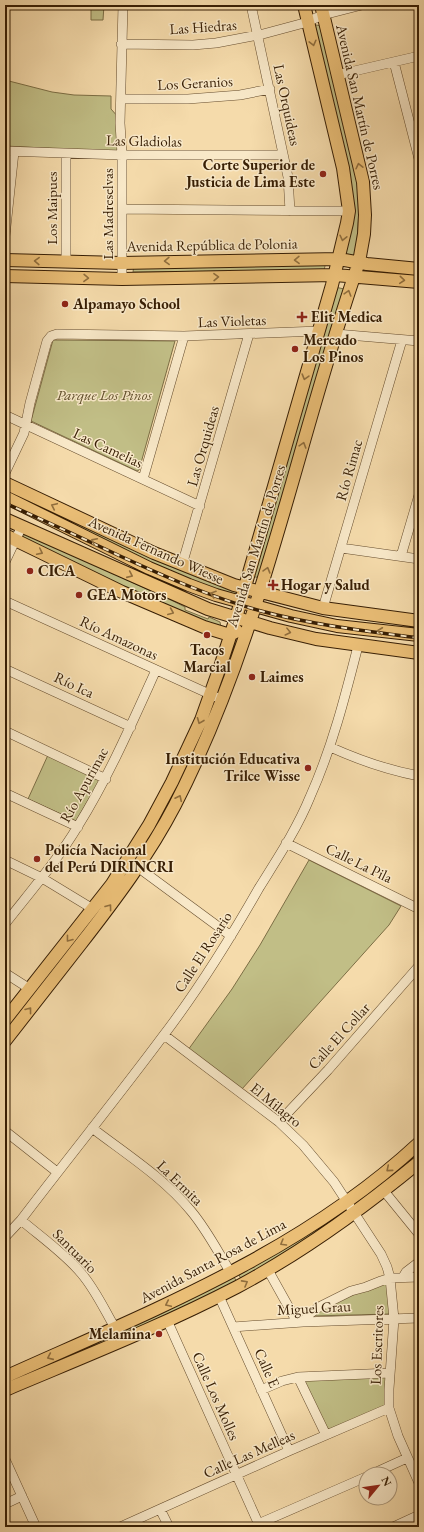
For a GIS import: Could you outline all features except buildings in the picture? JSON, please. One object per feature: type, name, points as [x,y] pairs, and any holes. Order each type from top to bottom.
[{"type":"main road","name":"Avenida San Martín de Porres","points":[[5,1020],[112,884],[149,825],[172,782],[201,720],[236,618],[335,275],[349,211],[343,168],[304,5]]},
{"type":"main road","name":"Avenida San Martín de Porres","points":[[5,1040],[106,912],[138,868],[175,806],[200,753],[222,700],[251,622],[336,334],[359,262],[364,234],[365,199],[363,182],[322,10]]},
{"type":"main road","name":"Avenida República de Polonia","points":[[5,260],[121,262],[339,259],[419,268]]},
{"type":"main road","points":[[6,279],[122,279],[335,275],[419,282]]},
{"type":"main road","name":"Avenida Fernando Wiesse","points":[[5,483],[182,565],[234,586],[323,608],[419,621]]},
{"type":"main road","name":"Avenida Fernando Wiesse","points":[[5,497],[149,568],[189,585],[240,603],[337,626],[419,635]]},
{"type":"main road","points":[[5,519],[179,598],[208,609],[316,639],[358,646],[419,653]]},
{"type":"main road","points":[[10,537],[122,592],[204,627],[230,635],[251,622]]},
{"type":"main road","points":[[225,651],[238,655]]},
{"type":"main road","name":"Avenida Santa Rosa de Lima","points":[[5,1377],[169,1304],[231,1273],[299,1234],[348,1202],[418,1147]]},
{"type":"main road","name":"Avenida Santa Rosa de Lima","points":[[5,1390],[167,1320],[219,1296],[268,1270],[322,1236],[418,1164]]},
{"type":"street","name":"Las Madreselvas","points":[[122,279],[121,44],[123,5]]},
{"type":"street","name":"Las Orquideas","points":[[251,5],[288,177],[290,211]]},
{"type":"street","name":"Las Hiedras","points":[[121,44],[193,45],[216,43],[258,35],[308,22],[322,10],[362,5]]},
{"type":"street","points":[[337,75],[419,56]]},
{"type":"street","points":[[394,62],[419,159]]},
{"type":"street","name":"Los Geranios","points":[[121,99],[188,100],[240,95],[270,90]]},
{"type":"street","points":[[5,236],[10,152]]},
{"type":"street","name":"Las Gladiolas","points":[[10,152],[122,155],[283,156]]},
{"type":"street","name":"Los Maipues","points":[[66,154],[66,262]]},
{"type":"street","points":[[122,209],[349,211]]},
{"type":"street","name":"Las Violetas","points":[[25,424],[47,341],[51,336],[57,334],[184,336],[319,331]]},
{"type":"street","name":"Las Orquideas","points":[[182,565],[249,334]]},
{"type":"street","points":[[336,334],[419,341]]},
{"type":"street","points":[[143,479],[184,336]]},
{"type":"street","name":"Río Rimac","points":[[323,608],[402,340]]},
{"type":"street","name":"Las Camelias","points":[[5,415],[200,506]]},
{"type":"street","points":[[5,473],[24,433],[25,424]]},
{"type":"street","points":[[401,556],[419,495]]},
{"type":"street","points":[[5,562],[10,537],[22,526]]},
{"type":"street","points":[[341,548],[419,559]]},
{"type":"street","name":"Río Amazonas","points":[[5,601],[222,700]]},
{"type":"street","name":"Calle El Rosario","points":[[5,1238],[21,1220],[164,1035],[196,990],[231,936],[286,843],[310,798],[330,747],[342,709],[358,646]]},
{"type":"street","name":"Río Ica","points":[[5,669],[131,727]]},
{"type":"street","name":"Río Apurimac","points":[[5,924],[42,878],[78,827],[106,779],[156,670]]},
{"type":"street","points":[[5,731],[106,779]]},
{"type":"street","points":[[330,747],[358,760],[378,767],[419,776]]},
{"type":"street","points":[[5,793],[78,827]]},
{"type":"street","name":"Calle La Pila","points":[[286,843],[419,909]]},
{"type":"street","points":[[5,860],[42,878],[93,909]]},
{"type":"street","points":[[128,860],[231,936]]},
{"type":"street","name":"Calle El Collar","points":[[279,1122],[328,1070],[419,966]]},
{"type":"street","points":[[5,973],[30,989]]},
{"type":"street","name":"El Milagro","points":[[164,1035],[279,1122],[318,1162],[355,1212]]},
{"type":"street","name":"La Ermita","points":[[92,1128],[160,1181],[182,1201],[204,1228],[231,1273]]},
{"type":"street","points":[[5,1132],[57,1172]]},
{"type":"street","points":[[406,1155],[418,1164]]},
{"type":"street","points":[[384,1191],[419,1233]]},
{"type":"street","name":"Los Escritores","points":[[355,1212],[381,1254],[390,1278],[395,1330],[390,1373],[389,1408],[398,1436],[419,1483]]},
{"type":"street","name":"Santuario","points":[[21,1220],[68,1259],[81,1273],[94,1291],[114,1328]]},
{"type":"street","points":[[403,1277],[406,1272],[419,1262]]},
{"type":"street","points":[[268,1270],[300,1322],[332,1299],[351,1291],[390,1278],[419,1277]]},
{"type":"street","name":"Calle E","points":[[219,1296],[289,1451]]},
{"type":"street","name":"Miguel Grau","points":[[233,1327],[300,1322],[419,1318]]},
{"type":"street","name":"Calle Los Molles","points":[[167,1320],[259,1526]]},
{"type":"street","points":[[261,1390],[282,1381],[298,1377],[390,1373]]},
{"type":"street","points":[[298,1377],[326,1435]]},
{"type":"street","name":"Calle Las Melleas","points":[[120,1527],[389,1408]]},
{"type":"street","points":[[390,1466],[408,1458]]},
{"type":"street","points":[[5,1459],[36,1527]]},
{"type":"street","points":[[259,1526],[358,1481]]},
{"type":"street","points":[[5,1504],[22,1496]]},
{"type":"street","points":[[160,1509],[169,1527]]},
{"type":"street","points":[[393,1527],[419,1515]]},
{"type":"green space","points":[[91,5],[104,5],[103,20],[91,20]]},
{"type":"green space","points":[[316,25],[322,26],[360,195],[356,256],[344,254],[348,229],[313,27]]},
{"type":"green space","points":[[5,80],[52,92],[74,95],[111,96],[111,109],[119,118],[119,152],[5,146]]},
{"type":"green space","points":[[326,262],[324,270],[133,272],[134,265]]},
{"type":"green space","points":[[335,287],[344,289],[260,578],[251,576]]},
{"type":"green space","name":"Parque Los Pinos","points":[[53,340],[175,341],[139,470],[137,471],[31,421]]},
{"type":"green space","points":[[5,489],[158,561],[237,590],[235,597],[172,574],[5,495]]},
{"type":"green space","points":[[25,533],[173,601],[185,607],[185,610],[220,622],[221,627],[217,628],[21,541]]},
{"type":"green space","points":[[48,755],[100,780],[76,821],[28,799]]},
{"type":"green space","points":[[309,860],[401,906],[389,925],[242,1089],[188,1050],[232,989],[260,945]]},
{"type":"green space","points":[[406,1161],[410,1165],[356,1207],[353,1204]]},
{"type":"green space","points":[[344,1209],[347,1214],[316,1235],[241,1279],[239,1275]]},
{"type":"green space","points":[[234,1277],[237,1282],[5,1387],[5,1383]]},
{"type":"green space","points":[[387,1280],[390,1314],[312,1316],[321,1309]]},
{"type":"green space","points":[[388,1376],[388,1406],[326,1432],[302,1380]]},
{"type":"railway","points":[[5,503],[172,579],[243,606],[320,624],[419,638]]},
{"type":"place","name":"Corte Superior de Justicia de Lima Este","points":[[323,174]]},
{"type":"place","name":"Alpamayo School","points":[[65,304]]},
{"type":"place","name":"Elit Medica","points":[[302,317]]},
{"type":"place","name":"Mercado Los Pinos","points":[[295,349]]},
{"type":"place","name":"CICA","points":[[30,571]]},
{"type":"place","name":"Hogar y Salud","points":[[273,585]]},
{"type":"place","name":"GEA Motors","points":[[79,595]]},
{"type":"place","name":"Tacos Marcial","points":[[207,635]]},
{"type":"place","name":"Laimes","points":[[252,677]]},
{"type":"place","name":"Institución Educativa Trilce Wisse","points":[[308,768]]},
{"type":"place","name":"Policía Nacional del Perú DIRINCRI","points":[[37,859]]},
{"type":"place","name":"Melamina","points":[[159,1334]]}]
